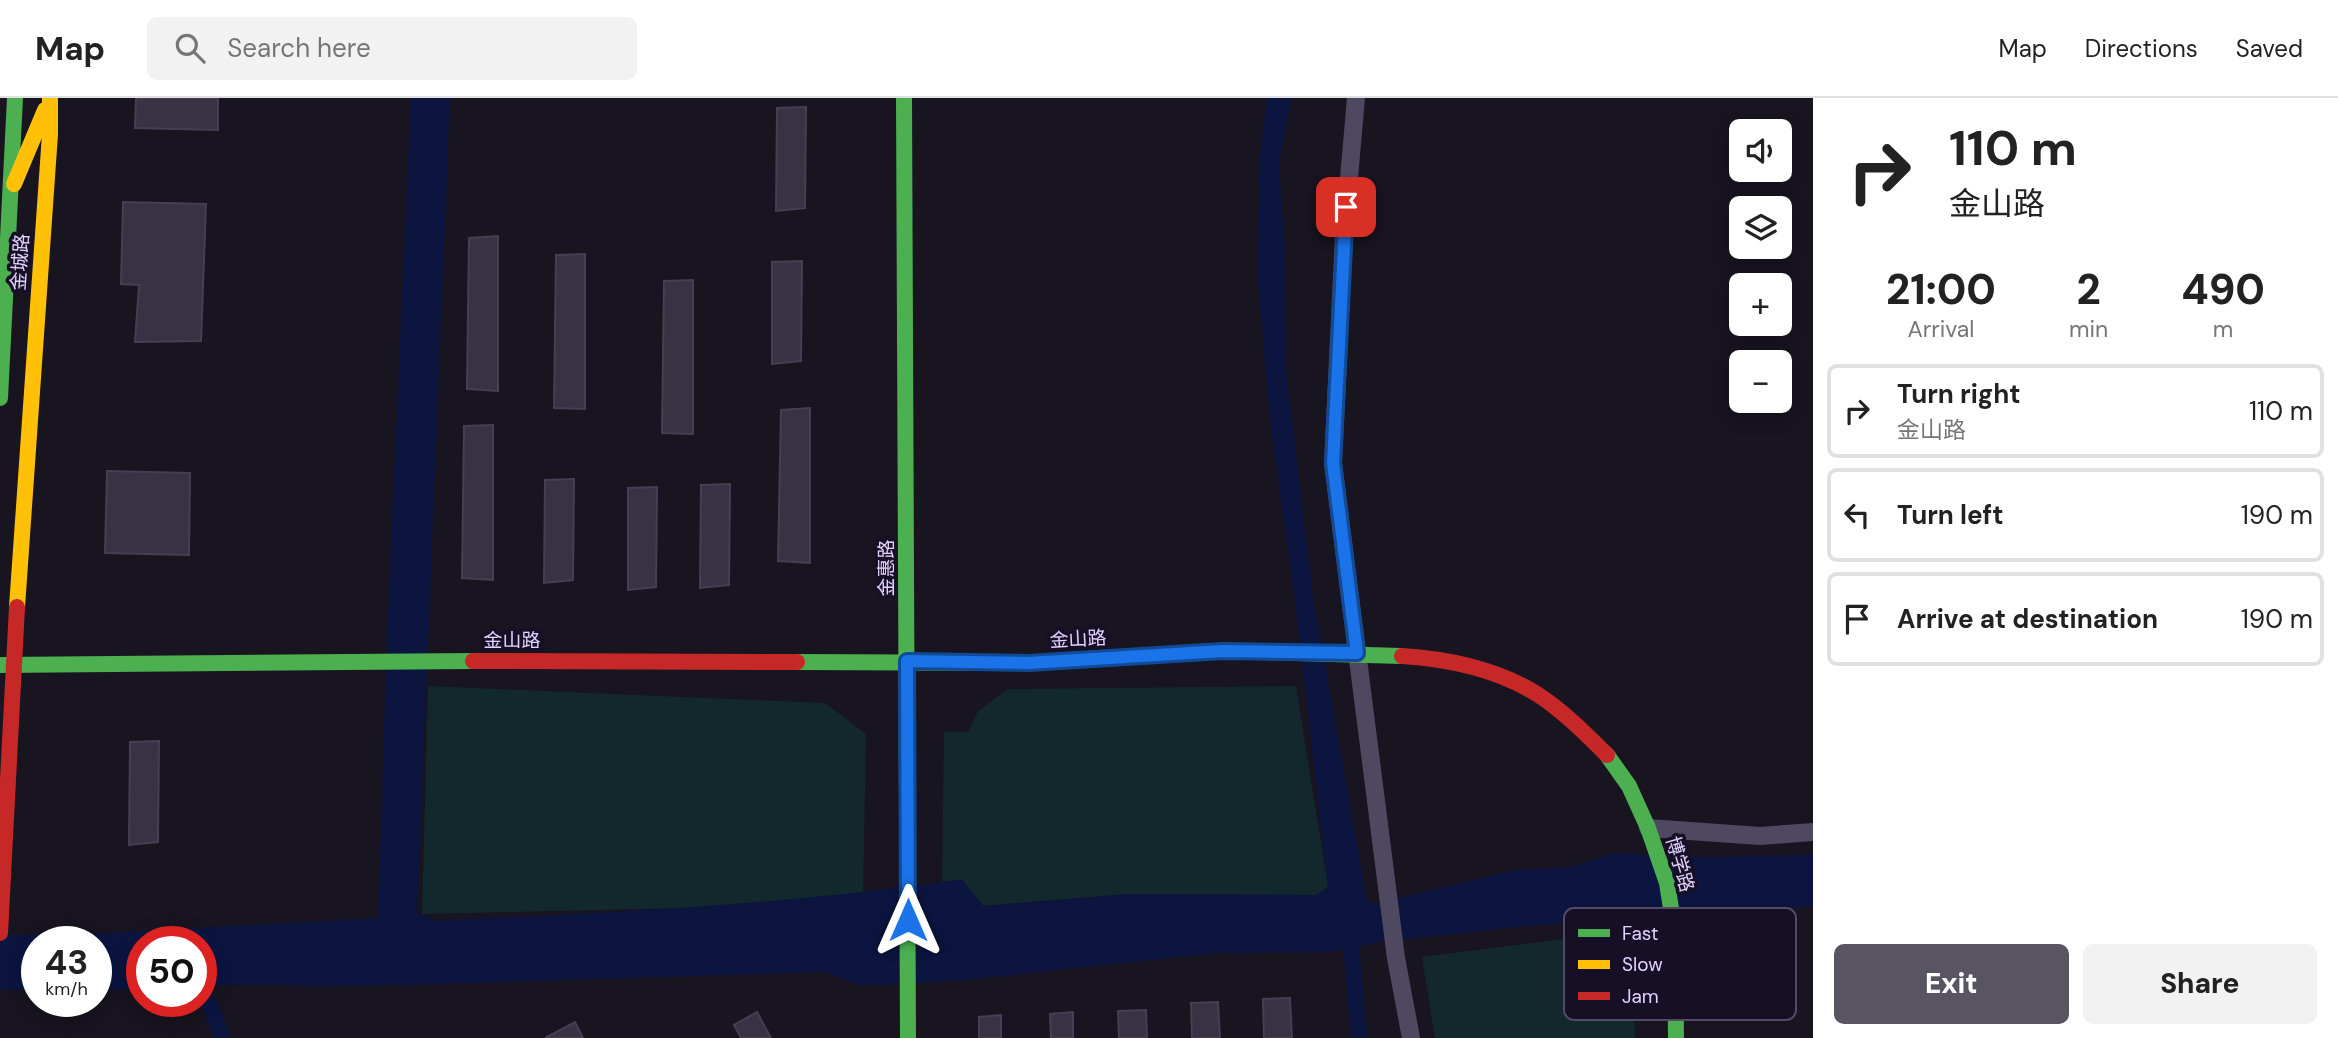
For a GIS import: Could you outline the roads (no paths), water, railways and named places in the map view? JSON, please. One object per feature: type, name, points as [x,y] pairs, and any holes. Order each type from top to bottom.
[{"type":"main road","name":"金城路","points":[[0,398],[15,98]]},
{"type":"main road","name":"金城路","points":[[0,930],[7,665],[21,536],[50,134],[50,98]]},
{"type":"main road","points":[[10,192],[50,98]]},
{"type":"main road","name":"金惠路","points":[[904,98],[908,1038]]},
{"type":"main road","name":"金山路","points":[[7,665],[438,661],[1028,663],[1223,651],[1351,653],[1430,658],[1488,671],[1537,694],[1572,722],[1606,754],[1629,786],[1651,835]]},
{"type":"main road","name":"博学路","points":[[1651,835],[1667,883],[1671,908]]},
{"type":"main road","name":"博学路","points":[[1676,1020],[1676,1038]]},
{"type":"street","points":[[1356,98],[1344,235],[1333,463],[1351,653],[1396,958],[1411,1038]]},
{"type":"street","points":[[1651,835],[1760,836],[1813,832]]},
{"type":"waterway","points":[[1350,929],[1359,1038]]},
{"type":"waterway","points":[[214,1017],[223,1038]]}]
